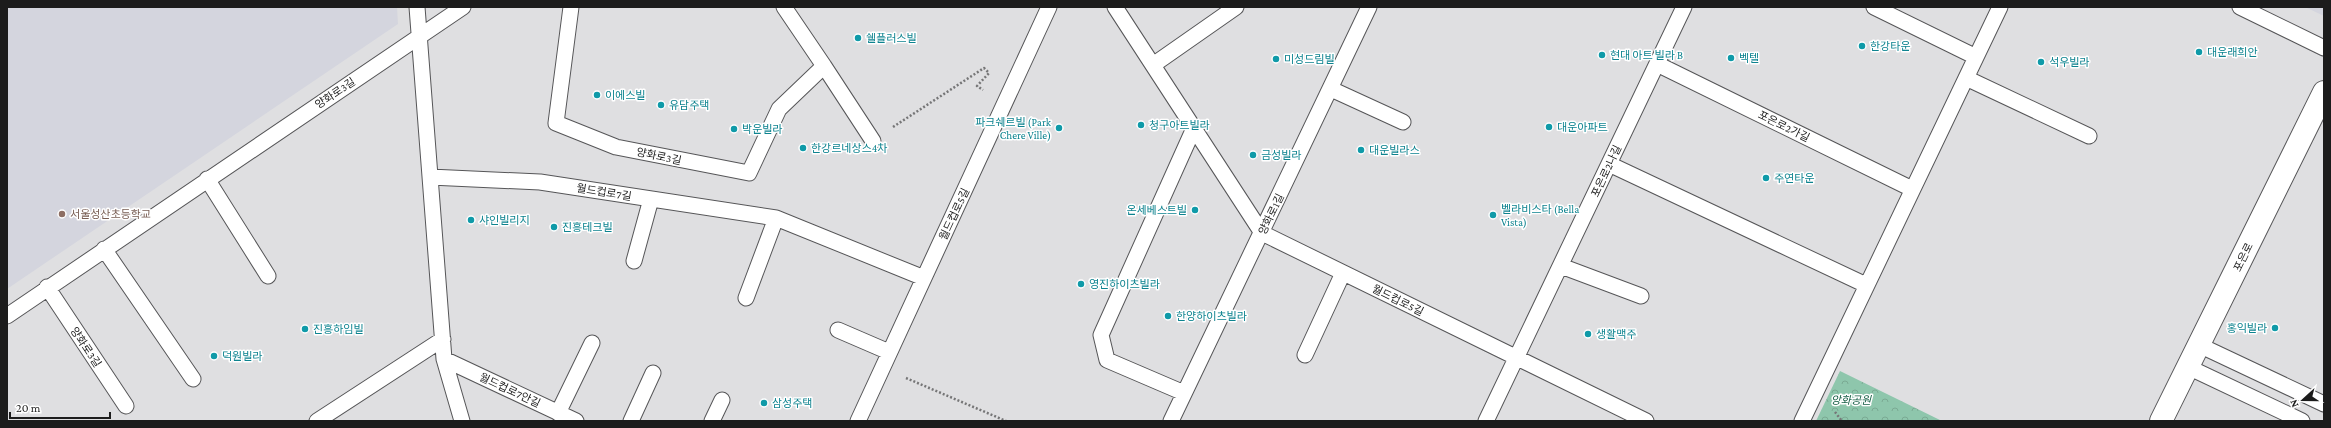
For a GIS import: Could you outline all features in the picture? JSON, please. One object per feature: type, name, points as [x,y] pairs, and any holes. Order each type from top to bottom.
[{"type":"street","name":"포은로","points":[[2161,421],[2324,92]]},
{"type":"lane","points":[[417,7],[444,359],[462,421]]},
{"type":"lane","name":"양화로3길","points":[[7,316],[47,287],[206,179],[463,7]]},
{"type":"lane","name":"양화로3길","points":[[571,7],[556,123],[616,147],[749,174],[779,109],[824,66]]},
{"type":"lane","points":[[784,7],[873,141]]},
{"type":"lane","name":"월드컵로5길","points":[[858,421],[1049,7]]},
{"type":"lane","points":[[1115,7],[1262,233]]},
{"type":"lane","points":[[1153,65],[1236,7]]},
{"type":"lane","name":"양화로1길","points":[[1172,421],[1369,7]]},
{"type":"lane","name":"포은로2나길","points":[[1486,421],[1684,7]]},
{"type":"lane","points":[[1874,7],[1976,56]]},
{"type":"lane","points":[[1802,421],[2000,7]]},
{"type":"lane","points":[[2240,7],[2257,11],[2324,48]]},
{"type":"lane","name":"포은로2가길","points":[[1657,64],[1912,189]]},
{"type":"lane","points":[[1966,78],[2089,136]]},
{"type":"lane","points":[[1331,88],[1403,122]]},
{"type":"lane","points":[[1184,393],[1107,360],[1101,335],[1194,128]]},
{"type":"lane","points":[[1609,164],[1866,285]]},
{"type":"lane","name":"월드컵로7길","points":[[430,177],[540,182],[776,218],[924,278]]},
{"type":"lane","points":[[206,179],[268,276]]},
{"type":"lane","points":[[634,261],[651,199]]},
{"type":"lane","points":[[746,298],[776,218]]},
{"type":"lane","name":"월드컵로5길","points":[[1262,233],[1646,421]]},
{"type":"lane","points":[[104,249],[193,380]]},
{"type":"lane","points":[[1560,266],[1641,296]]},
{"type":"lane","points":[[1305,355],[1343,273]]},
{"type":"lane","name":"양화로3길","points":[[47,287],[126,406]]},
{"type":"lane","points":[[838,330],[889,352]]},
{"type":"lane","points":[[317,421],[443,339]]},
{"type":"lane","points":[[558,413],[592,343]]},
{"type":"lane","points":[[2199,346],[2324,404]]},
{"type":"lane","name":"월드컵로7안길","points":[[444,359],[576,421]]},
{"type":"lane","points":[[2188,367],[2302,421]]},
{"type":"lane","points":[[631,421],[653,373]]},
{"type":"lane","points":[[712,421],[722,400]]},
{"type":"path","points":[[873,141],[984,68],[989,73],[977,86],[984,90]]},
{"type":"path","points":[[882,368],[1006,421]]},
{"type":"shaded area","name":"서울성산초등학교","points":[[7,7],[397,7],[398,24],[7,289]]},
{"type":"shaded area","points":[[2305,7],[2324,7],[2324,16]]},
{"type":"green space","name":"앙화공원","points":[[1840,371],[1942,421],[1816,421]]},
{"type":"place","name":"쉘플러스빌","points":[[858,38]]},
{"type":"place","name":"한강타운","points":[[1862,46]]},
{"type":"place","name":"대운래희안","points":[[2199,52]]},
{"type":"place","name":"현대 아트 빌라 B","points":[[1602,55]]},
{"type":"place","name":"벡텔","points":[[1731,58]]},
{"type":"place","name":"미성드림빌","points":[[1276,59]]},
{"type":"place","name":"석우빌라","points":[[2041,62]]},
{"type":"place","name":"이에스빌","points":[[597,95]]},
{"type":"place","name":"유담주택","points":[[661,105]]},
{"type":"place","name":"청구아트빌라","points":[[1141,125]]},
{"type":"place","name":"대운아파트","points":[[1549,127]]},
{"type":"place","name":"파크쉐르빌 (Park Chere Ville)","points":[[1059,128]]},
{"type":"place","name":"박운빌라","points":[[734,129]]},
{"type":"place","name":"한강르네상스4차","points":[[803,148]]},
{"type":"place","name":"대운빌라스","points":[[1361,150]]},
{"type":"place","name":"금성빌라","points":[[1253,155]]},
{"type":"place","name":"주연타운","points":[[1766,178]]},
{"type":"place","name":"온세베스트빌","points":[[1195,210]]},
{"type":"place","name":"서울성산초등학교","points":[[62,214]]},
{"type":"place","name":"벨라비스타 (Bella Vista)","points":[[1493,215]]},
{"type":"place","name":"샤인빌리지","points":[[471,220]]},
{"type":"place","name":"진흥테크빌","points":[[554,227]]},
{"type":"place","name":"영진하이츠빌라","points":[[1081,284]]},
{"type":"place","name":"한양하이츠빌라","points":[[1168,316]]},
{"type":"place","name":"홍익빌라","points":[[2275,328]]},
{"type":"place","name":"진흥하임빌","points":[[305,329]]},
{"type":"place","name":"생활맥주","points":[[1588,334]]},
{"type":"place","name":"덕원빌라","points":[[214,356]]},
{"type":"place","name":"삼성주택","points":[[764,403]]}]
